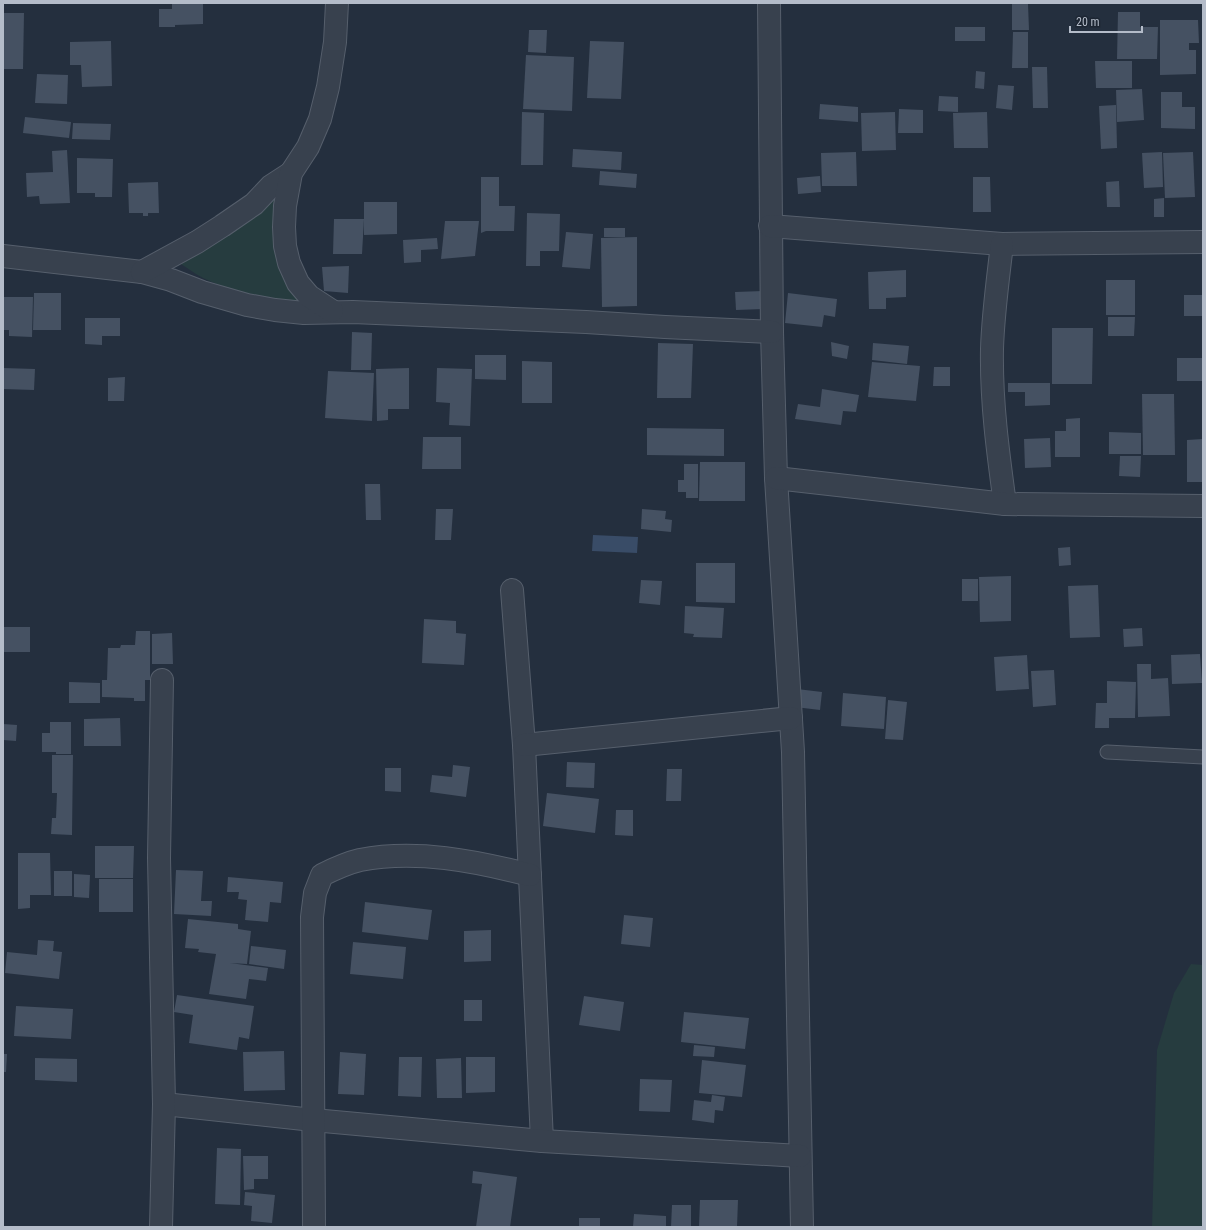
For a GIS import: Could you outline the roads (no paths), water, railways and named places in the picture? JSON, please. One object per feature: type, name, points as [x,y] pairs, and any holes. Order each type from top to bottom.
[{"type":"street","points":[[332,311],[309,296],[298,283],[289,263],[285,246],[284,227],[285,206],[291,173],[308,147],[320,119],[328,87],[335,42],[337,3]]},
{"type":"street","points":[[769,3],[772,332],[776,478],[791,718],[802,1227]]},
{"type":"street","points":[[142,272],[197,242],[222,226],[254,204],[271,186],[291,173]]},
{"type":"street","points":[[770,226],[1002,244],[1203,242]]},
{"type":"street","points":[[1002,244],[995,305],[992,351],[998,452],[1005,504]]},
{"type":"street","points":[[3,256],[142,272],[247,305],[304,313],[332,311],[772,332]]},
{"type":"street","points":[[776,478],[1005,504],[1203,506]]},
{"type":"street","points":[[512,590],[524,745],[542,1141]]},
{"type":"street","points":[[161,1227],[164,1104],[159,858],[162,680]]},
{"type":"street","points":[[524,745],[791,718]]},
{"type":"street","points":[[314,1227],[312,916],[316,893],[322,875],[358,860],[398,855],[464,860],[530,875]]},
{"type":"street","points":[[164,1104],[313,1120],[542,1141],[800,1156]]},
{"type":"lane","points":[[1107,752],[1203,756]]},
{"type":"water","points":[[593,535],[638,537],[637,553],[592,551]]}]
